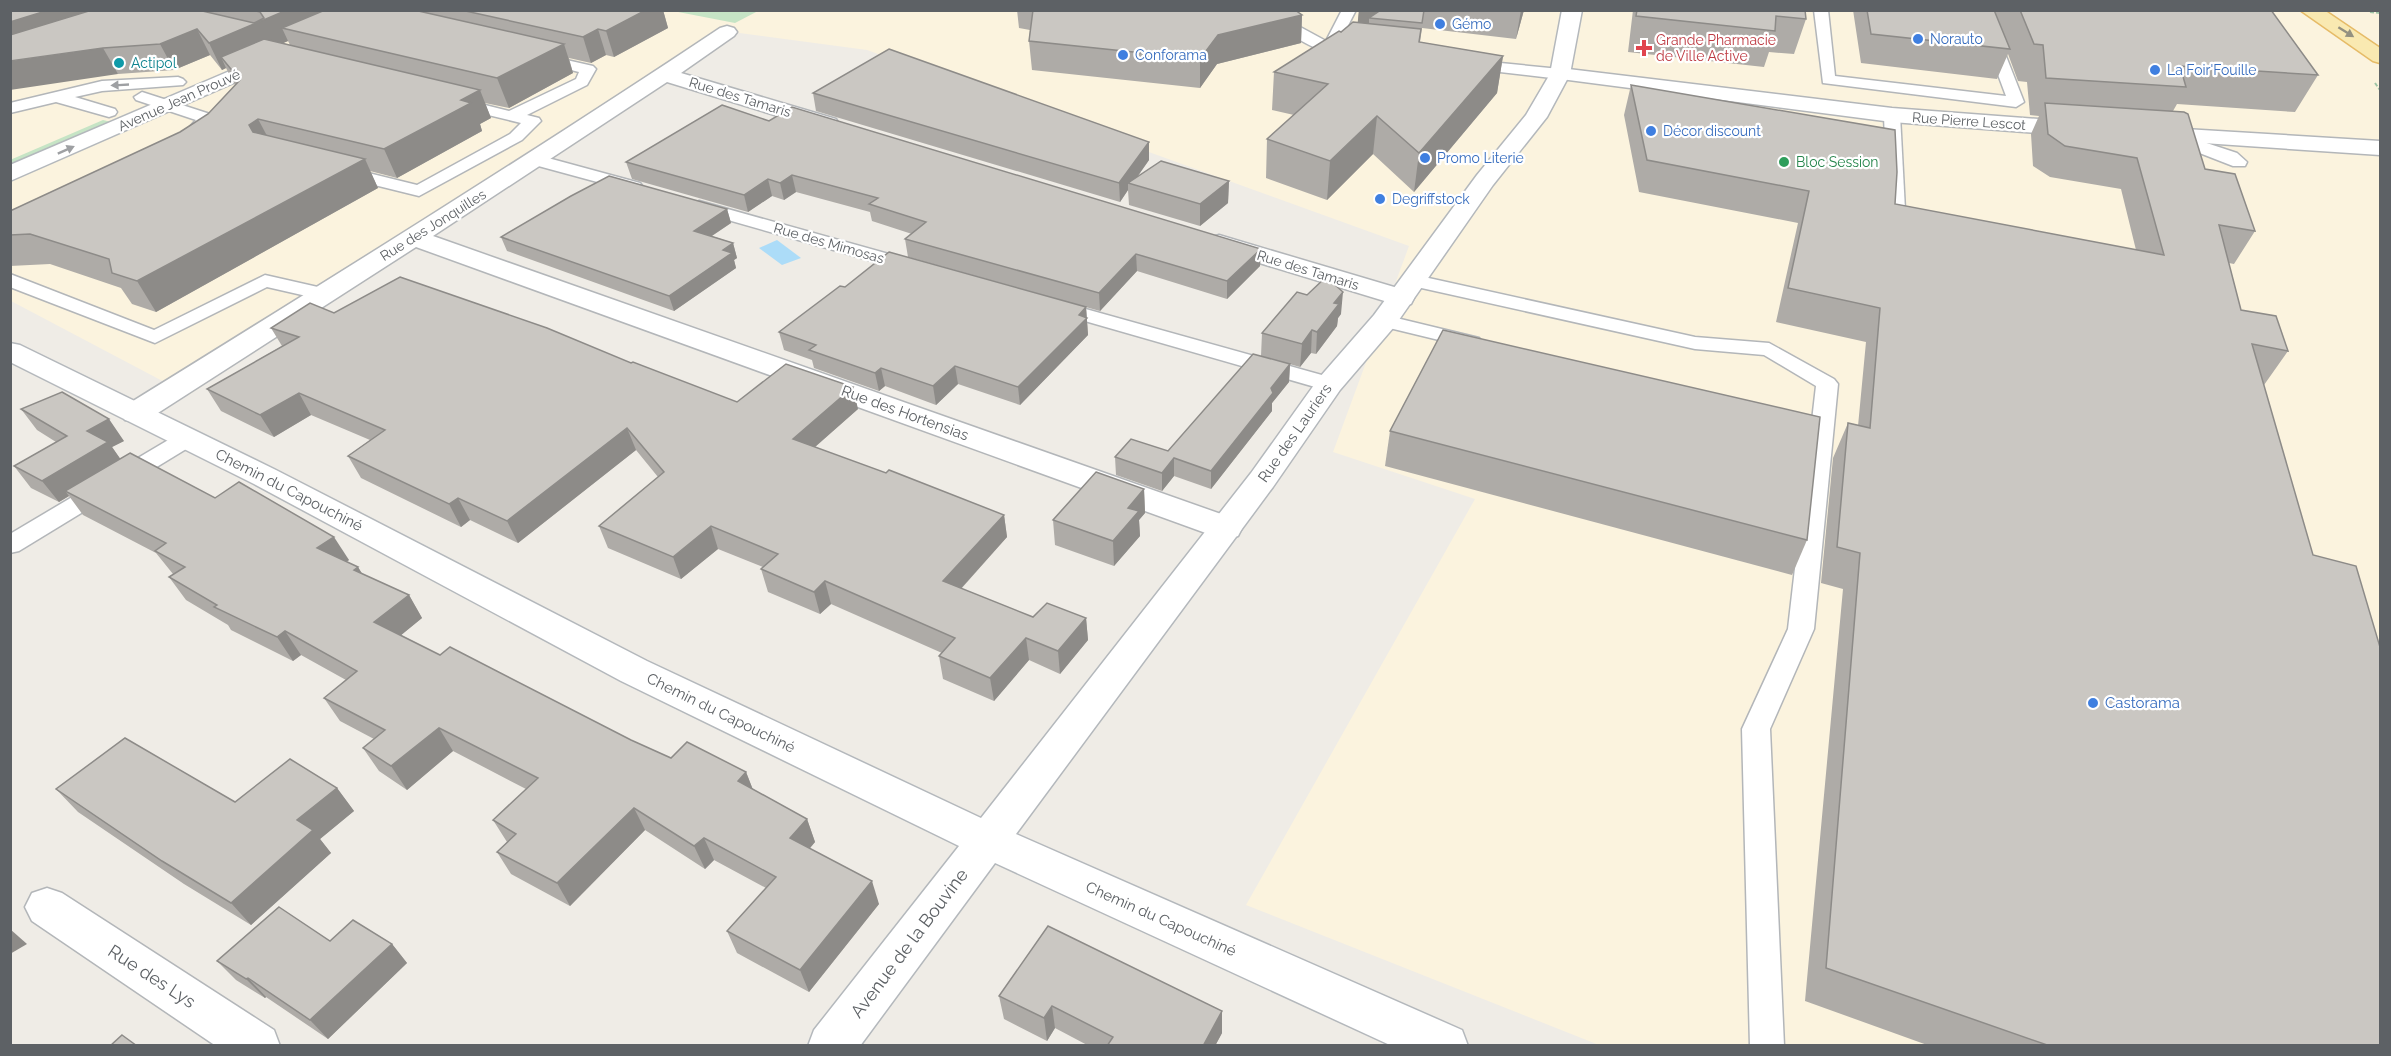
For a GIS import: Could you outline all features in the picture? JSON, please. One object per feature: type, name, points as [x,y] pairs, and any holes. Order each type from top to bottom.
[{"type":"main road","points":[[2309,10],[2348,33],[2380,57]]},
{"type":"street","name":"Rue des Lauriers","points":[[987,841],[1226,528],[1329,384],[1400,300],[1485,180],[1536,117],[1560,75],[1572,10]]},
{"type":"street","name":"Rue des Jonquilles","points":[[136,413],[537,160],[727,32]]},
{"type":"street","name":"Avenue Jean Prouvé","points":[[10,154],[178,81],[285,52],[10,174]]},
{"type":"street","name":"Rue des Tamaris","points":[[663,74],[847,130]]},
{"type":"street","name":"Rue Pierre Lescot","points":[[1560,75],[1892,116],[2098,130]]},
{"type":"street","points":[[2133,132],[2380,148]]},
{"type":"street","name":"Rue des Hortensias","points":[[414,238],[1226,528]]},
{"type":"street","name":"Rue des Tamaris","points":[[1202,238],[1400,300]]},
{"type":"street","name":"Chemin du Capouchiné","points":[[10,351],[188,438],[634,671],[987,841],[1445,1046]]},
{"type":"street","name":"Avenue de la Bouvine","points":[[831,1046],[987,841]]},
{"type":"street","name":"Rue des Lys","points":[[47,907],[257,1046]]},
{"type":"lane","points":[[1289,10],[1282,24],[1329,49],[1352,52]]},
{"type":"lane","points":[[1329,49],[1349,10]]},
{"type":"lane","points":[[1821,10],[1830,108]]},
{"type":"lane","points":[[1828,80],[2016,102],[1981,10]]},
{"type":"lane","points":[[511,116],[582,82],[588,69],[530,56]]},
{"type":"lane","points":[[1456,63],[1560,75]]},
{"type":"lane","points":[[10,108],[102,86],[178,81]]},
{"type":"lane","points":[[55,96],[109,112]]},
{"type":"lane","points":[[142,97],[207,118],[180,146],[169,152]]},
{"type":"lane","points":[[329,168],[419,191],[516,137],[533,121],[442,99]]},
{"type":"lane","points":[[1892,116],[1897,229]]},
{"type":"lane","points":[[2167,135],[2231,157],[2239,162]]},
{"type":"lane","points":[[537,160],[652,192]]},
{"type":"lane","name":"Rue des Mimosas","points":[[686,202],[927,270]]},
{"type":"lane","points":[[10,280],[155,337],[265,280],[324,294]]},
{"type":"lane","points":[[1400,300],[1497,349]]},
{"type":"lane","points":[[1400,300],[1695,343],[1768,349],[1827,384],[1801,629],[1756,729],[1767,1046]]},
{"type":"lane","points":[[1042,303],[1329,384]]},
{"type":"lane","points":[[10,545],[188,438]]},
{"type":"shaded area","points":[[10,11],[2380,11],[2380,1045],[1599,1045],[1246,905],[1475,499],[1333,452],[1409,246],[867,50],[717,30],[189,395],[11,301]]},
{"type":"green space","points":[[673,11],[758,11],[735,23]]},
{"type":"green space","points":[[103,120],[111,122],[11,166],[10,160]]},
{"type":"water","points":[[777,240],[801,258],[782,265],[759,248]]},
{"type":"building","points":[[10,10],[49,10],[10,22]]},
{"type":"building","points":[[92,10],[198,10],[254,23],[264,18],[260,12],[252,10],[287,10],[209,43],[197,29],[160,44],[103,48],[10,61],[10,35]]},
{"type":"building","points":[[325,10],[414,10],[564,44],[497,78],[282,28]]},
{"type":"building","points":[[461,10],[646,10],[606,31],[598,29],[583,37]]},
{"type":"building","points":[[1033,10],[1295,10],[1302,15],[1218,35],[1200,59],[1029,41]]},
{"type":"building","points":[[1381,10],[1424,10],[1422,23],[1369,18]]},
{"type":"building","points":[[1637,10],[1805,10],[1806,19],[1776,16],[1775,31],[1636,16]]},
{"type":"building","points":[[1867,10],[1994,10],[2010,49],[1871,34]]},
{"type":"building","points":[[2020,10],[2271,10],[2318,75],[2180,66],[2186,87],[2046,78],[2043,45],[2034,44]]},
{"type":"building","points":[[1353,22],[1421,29],[1419,42],[1503,56],[1419,153],[1377,116],[1330,161],[1267,139],[1328,84],[1274,72],[1339,31],[1341,32]]},
{"type":"building","points":[[264,39],[480,90],[461,100],[471,103],[384,149],[258,119],[249,125],[253,132],[365,159],[137,281],[112,273],[109,259],[30,234],[10,235],[10,211],[180,132],[208,114],[240,80],[221,57]]},
{"type":"building","points":[[889,49],[1149,142],[1119,183],[813,93]]},
{"type":"building","name":"Castorama","points":[[1631,85],[1895,130],[1897,172],[1895,204],[2164,255],[2137,158],[2065,146],[2048,134],[2045,103],[2184,112],[2188,114],[2205,169],[2235,174],[2255,231],[2219,225],[2241,310],[2276,316],[2288,351],[2252,344],[2313,555],[2356,566],[2380,647],[2380,1046],[2050,1046],[1826,968],[1860,553],[1837,547],[1848,423],[1870,428],[1880,308],[1788,288],[1809,191],[1647,160]]},
{"type":"building","points":[[722,105],[769,121],[792,107],[1261,249],[1227,281],[1136,254],[1099,293],[905,239],[926,222],[869,204],[878,198],[792,175],[780,183],[768,179],[744,195],[626,162]]},
{"type":"building","points":[[1161,161],[1229,181],[1200,204],[1128,183]]},
{"type":"building","points":[[609,176],[727,209],[694,231],[733,243],[723,250],[732,253],[669,296],[501,237]]},
{"type":"building","points":[[889,252],[1086,307],[1079,315],[1087,318],[1018,387],[955,366],[933,386],[881,368],[875,373],[809,350],[816,345],[779,332],[840,286],[845,287]]},
{"type":"building","points":[[400,277],[547,328],[631,363],[737,402],[786,364],[853,387],[793,439],[886,473],[889,470],[1004,515],[943,581],[1033,617],[1047,603],[1086,618],[1058,651],[1026,638],[990,678],[939,656],[955,638],[825,581],[814,592],[761,569],[778,554],[711,526],[673,557],[599,526],[664,472],[627,428],[507,521],[458,498],[449,504],[348,456],[385,430],[299,393],[260,415],[207,389],[299,337],[271,328],[310,303],[334,313]]},
{"type":"building","points":[[1326,277],[1343,292],[1334,303],[1339,304],[1317,332],[1312,330],[1302,344],[1262,333],[1297,292],[1307,295]]},
{"type":"building","points":[[1443,330],[1820,417],[1807,540],[1390,431]]},
{"type":"building","points":[[1253,354],[1290,364],[1271,388],[1273,393],[1211,471],[1174,458],[1162,473],[1115,457],[1131,439],[1168,451]]},
{"type":"building","points":[[62,392],[109,419],[87,431],[108,442],[42,481],[14,466],[67,436],[21,409]]},
{"type":"building","points":[[130,453],[215,498],[239,482],[334,537],[317,548],[358,567],[354,570],[409,595],[374,622],[440,655],[450,647],[631,740],[671,758],[687,742],[746,772],[738,781],[807,819],[790,838],[872,881],[800,970],[727,931],[776,877],[704,838],[694,846],[634,808],[557,883],[497,852],[516,834],[493,820],[538,778],[439,728],[391,766],[363,748],[385,730],[324,698],[357,671],[285,631],[277,637],[214,607],[217,605],[169,577],[185,567],[155,551],[166,543],[65,491]]},
{"type":"building","points":[[1096,472],[1144,489],[1128,508],[1139,511],[1113,541],[1053,520]]},
{"type":"building","points":[[125,738],[235,802],[290,759],[337,788],[297,820],[313,830],[231,903],[162,861],[56,789]]},
{"type":"building","points":[[279,907],[330,941],[353,920],[392,944],[310,1020],[248,978],[246,979],[217,961]]},
{"type":"building","points":[[1048,926],[1222,1011],[1203,1046],[1107,1046],[1113,1037],[1052,1006],[1044,1018],[999,996]]},
{"type":"building","points":[[122,1035],[137,1046],[110,1046]]},
{"type":"place","name":"Gémo","points":[[1440,24]]},
{"type":"place","name":"Norauto","points":[[1918,39]]},
{"type":"place","name":"Grande Pharmacie de Ville Active","points":[[1644,48]]},
{"type":"place","name":"Conforama","points":[[1123,55]]},
{"type":"place","name":"Actipol","points":[[119,63]]},
{"type":"place","name":"La Foir'Fouille","points":[[2155,70]]},
{"type":"place","name":"Décor discount","points":[[1651,131]]},
{"type":"place","name":"Promo Literie","points":[[1425,158]]},
{"type":"place","name":"Bloc Session","points":[[1784,162]]},
{"type":"place","name":"Degriffstock","points":[[1380,199]]},
{"type":"place","name":"Castorama","points":[[2093,703]]}]
